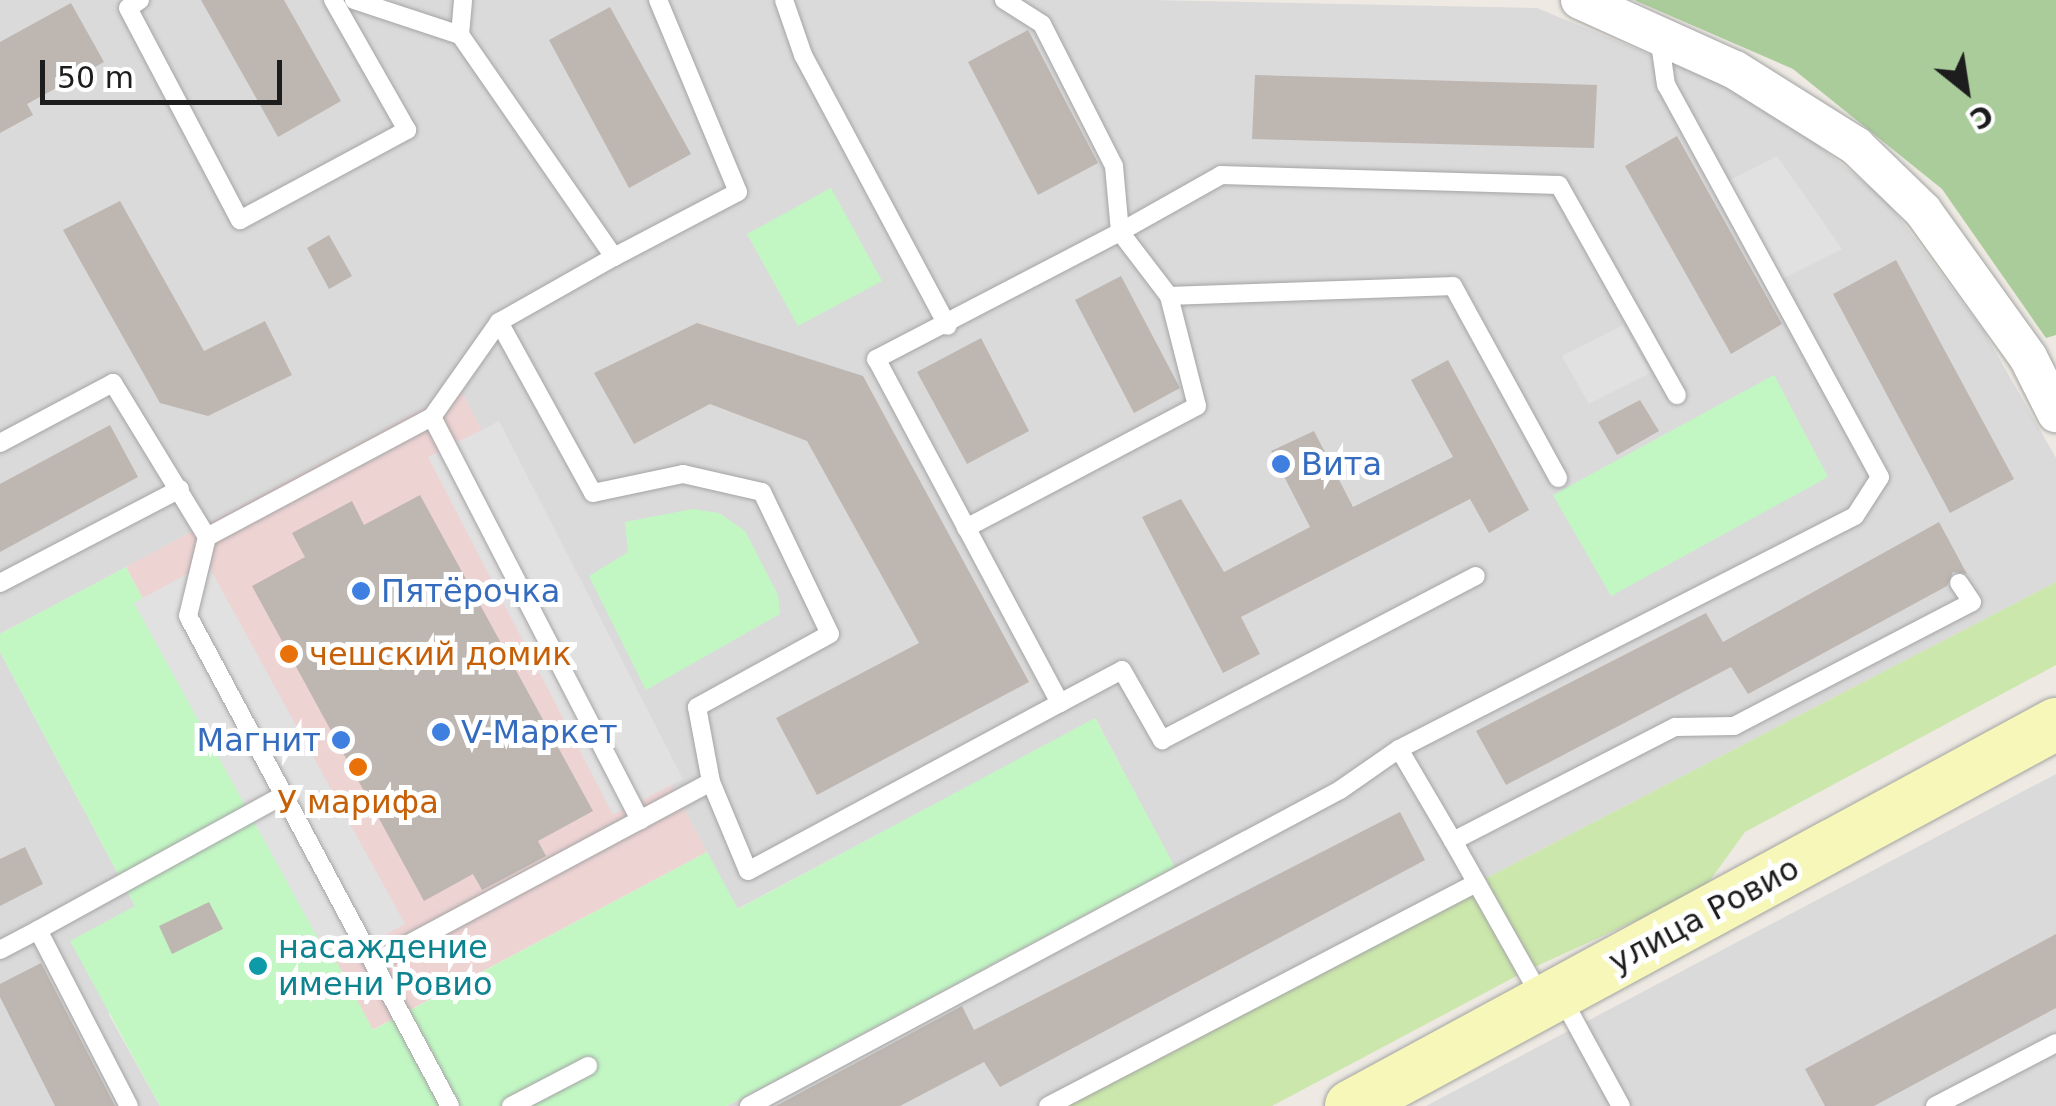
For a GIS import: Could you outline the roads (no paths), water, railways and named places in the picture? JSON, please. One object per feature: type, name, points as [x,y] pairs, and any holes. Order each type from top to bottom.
[{"type":"main road","name":"улица Ровио","points":[[1351,1106],[2056,724]]},
{"type":"street","points":[[1580,0],[1736,70],[1856,146],[1922,211],[2028,356],[2056,413]]},
{"type":"lane","points":[[140,0],[128,8],[240,220],[407,130],[333,0]]},
{"type":"lane","points":[[354,0],[460,36],[614,257]]},
{"type":"lane","points":[[460,36],[463,0]]},
{"type":"lane","points":[[207,537],[432,417],[500,322],[738,192],[658,0]]},
{"type":"lane","points":[[784,0],[803,55],[948,326]]},
{"type":"lane","points":[[966,528],[1197,406],[1170,296],[1120,232],[1114,166],[1042,24],[1004,0]]},
{"type":"lane","points":[[749,1106],[1340,790],[1399,748],[1855,516],[1880,477],[1666,86],[1659,35]]},
{"type":"lane","points":[[1060,703],[876,359],[948,326],[1222,175],[1559,185],[1676,396]]},
{"type":"lane","points":[[1170,296],[1454,286],[1558,478]]},
{"type":"lane","points":[[500,322],[593,493],[683,474],[762,492],[830,634],[696,707],[711,782],[748,871],[1122,670],[1162,740],[1476,576]]},
{"type":"lane","points":[[0,443],[113,384],[207,537],[188,616],[450,1106]]},
{"type":"lane","points":[[432,417],[640,820]]},
{"type":"lane","points":[[0,582],[180,489]]},
{"type":"lane","points":[[1454,840],[1675,727],[1734,726],[1972,602],[1960,582]]},
{"type":"lane","points":[[1399,748],[1477,883],[1621,1106]]},
{"type":"lane","points":[[375,962],[711,782]]},
{"type":"lane","points":[[0,950],[284,794]]},
{"type":"lane","points":[[1048,1106],[1477,883]]},
{"type":"lane","points":[[38,930],[129,1106]]},
{"type":"lane","points":[[1936,1106],[2056,1042]]},
{"type":"lane","points":[[511,1106],[588,1066]]},
{"type":"place","name":"Вита","points":[[1281,464]]},
{"type":"place","name":"Пятёрочка","points":[[361,591]]},
{"type":"place","name":"чешский домик","points":[[289,654]]},
{"type":"place","name":"V-Маркет","points":[[441,732]]},
{"type":"place","name":"Магнит","points":[[341,740]]},
{"type":"place","name":"У марифа","points":[[358,767]]},
{"type":"place","name":"насаждение имени Ровио","points":[[258,966]]}]
